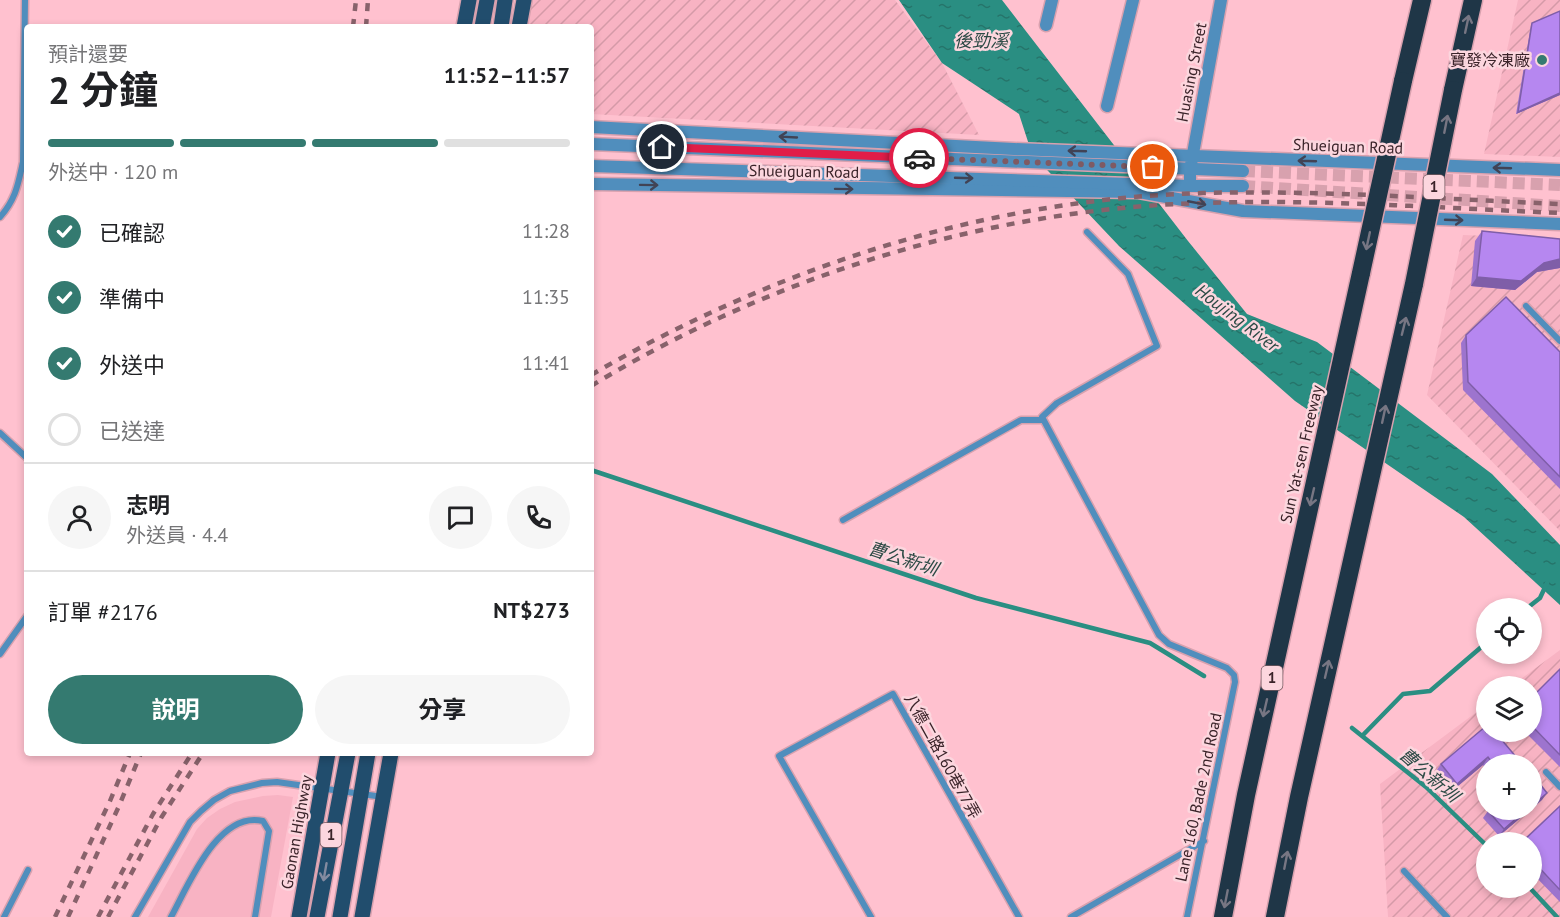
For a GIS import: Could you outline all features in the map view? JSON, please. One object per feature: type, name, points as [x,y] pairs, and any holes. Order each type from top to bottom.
[{"type":"highway","name":"Sun Yat-sen Freeway","points":[[1223,917],[1246,795],[1422,0]]},
{"type":"highway","name":"1","points":[[1275,917],[1299,797],[1414,284],[1473,0]]},
{"type":"main road","points":[[465,24],[469,0]]},
{"type":"main road","points":[[483,24],[487,0]]},
{"type":"main road","points":[[502,24],[506,0]]},
{"type":"main road","points":[[520,24],[524,0]]},
{"type":"main road","name":"Gaonan Highway","points":[[299,917],[327,756]]},
{"type":"main road","name":"1","points":[[317,917],[347,756]]},
{"type":"main road","name":"1","points":[[340,917],[367,756]]},
{"type":"main road","points":[[362,917],[390,756]]},
{"type":"street","points":[[1046,25],[1052,0]]},
{"type":"street","points":[[1107,106],[1133,0]]},
{"type":"street","name":"Huasing Street","points":[[1190,186],[1192,156],[1221,0]]},
{"type":"street","name":"Shueiguan Road","points":[[594,127],[1015,155]]},
{"type":"street","name":"Shueiguan Road","points":[[594,144],[1015,155],[1135,153],[1560,170]]},
{"type":"street","points":[[1015,155],[1190,170],[1243,171]]},
{"type":"street","name":"Shueiguan Road","points":[[594,166],[1016,186]]},
{"type":"street","name":"Shueiguan Road","points":[[594,184],[1016,186]]},
{"type":"street","points":[[1016,186],[1137,188],[1243,186]]},
{"type":"street","points":[[1137,188],[1243,211],[1560,224]]},
{"type":"lane","points":[[25,0],[25,24]]},
{"type":"lane","points":[[0,217],[10,205],[18,187],[23,162],[24,81]]},
{"type":"lane","points":[[843,520],[1021,420],[1043,420],[1042,417],[1057,403],[1157,346],[1128,274],[1087,232]]},
{"type":"lane","points":[[1526,306],[1560,341]]},
{"type":"lane","name":"Lane 160, Bade 2nd Road","points":[[1043,420],[1159,635],[1169,644],[1227,668],[1234,675],[1236,682],[1187,917]]},
{"type":"lane","points":[[0,433],[24,455]]},
{"type":"lane","points":[[0,654],[24,620]]},
{"type":"lane","name":"八德二路160巷77弄","points":[[871,917],[779,756],[893,694],[1019,917]]},
{"type":"lane","points":[[1546,772],[1560,787]]},
{"type":"lane","points":[[135,917],[190,822],[214,800],[230,791],[262,783],[289,783],[383,798]]},
{"type":"lane","points":[[171,917],[204,857],[215,842],[228,830],[241,822],[250,820],[263,822],[269,831],[255,917]]},
{"type":"lane","points":[[1071,917],[1204,841]]},
{"type":"lane","points":[[4,917],[28,870]]},
{"type":"lane","points":[[1404,871],[1447,917]]},
{"type":"shaded area","points":[[532,0],[895,0],[942,63],[979,135],[594,114],[594,24],[528,24]]},
{"type":"shaded area","points":[[1518,0],[1560,0],[1560,157],[1484,154]]},
{"type":"shaded area","points":[[1463,235],[1560,239],[1560,531],[1427,395]]},
{"type":"shaded area","points":[[1560,650],[1560,917],[1388,917],[1380,784],[1476,712],[1476,742],[1542,742],[1542,676],[1525,676]]},
{"type":"shaded area","points":[[278,795],[293,797],[271,917],[148,917],[197,829],[207,818],[235,802]]},
{"type":"water","name":"後勁溪","points":[[899,0],[1002,0],[1247,314],[1317,342],[1492,474],[1560,545],[1560,605],[1464,517],[1295,401],[1119,246],[1032,154],[1019,114],[942,63]]},
{"type":"building","name":"寶發冷凍廠","points":[[1560,11],[1560,93],[1518,112],[1532,23]]},
{"type":"building","points":[[1482,231],[1560,239],[1560,259],[1544,263],[1521,281],[1477,277]]},
{"type":"building","points":[[1506,297],[1560,352],[1560,477],[1468,382],[1466,335]]},
{"type":"building","points":[[1560,669],[1560,755],[1542,736],[1542,687]]},
{"type":"building","points":[[1476,734],[1476,742],[1503,742],[1514,754],[1476,754],[1476,767],[1457,784],[1441,764]]},
{"type":"building","points":[[1542,787],[1547,793],[1542,797]]},
{"type":"building","points":[[1560,806],[1560,890],[1542,871],[1542,832],[1533,832]]},
{"type":"building","points":[[1496,820],[1514,820],[1504,829]]},
{"type":"waterway","name":"曹公新圳","points":[[594,471],[976,598],[1150,643],[1204,676]]},
{"type":"waterway","points":[[1540,598],[1547,583]]},
{"type":"waterway","points":[[1362,736],[1403,694],[1430,691],[1476,652]]},
{"type":"waterway","name":"曹公新圳","points":[[1352,728],[1426,787],[1476,835]]},
{"type":"waterway","name":"曹公新圳","points":[[1539,898],[1557,917]]},
{"type":"tunnel","points":[[1243,171],[1560,185]]},
{"type":"tunnel","points":[[1243,186],[1560,206]]},
{"type":"railway","points":[[353,24],[356,0]]},
{"type":"railway","points":[[366,24],[368,0]]},
{"type":"railway","points":[[594,373],[662,336],[735,302],[809,272],[885,246],[963,225],[1042,209],[1122,198],[1248,192],[1382,195],[1560,204]]},
{"type":"railway","points":[[594,384],[661,347],[734,311],[808,281],[885,255],[963,234],[1042,219],[1122,208],[1247,202],[1560,213]]},
{"type":"railway","points":[[55,917],[129,756]]},
{"type":"railway","points":[[68,917],[140,756]]},
{"type":"railway","points":[[98,917],[153,814],[190,756]]},
{"type":"railway","points":[[108,917],[161,818],[201,756]]},
{"type":"way so far","points":[[919,158],[1153,167]]},
{"type":"place","name":"寶發冷凍廠","points":[[1542,60]]},
{"type":"route","points":[[662,147],[919,158]]},
{"type":"water label","name":"Houjing River","points":[[1237,318]]}]
